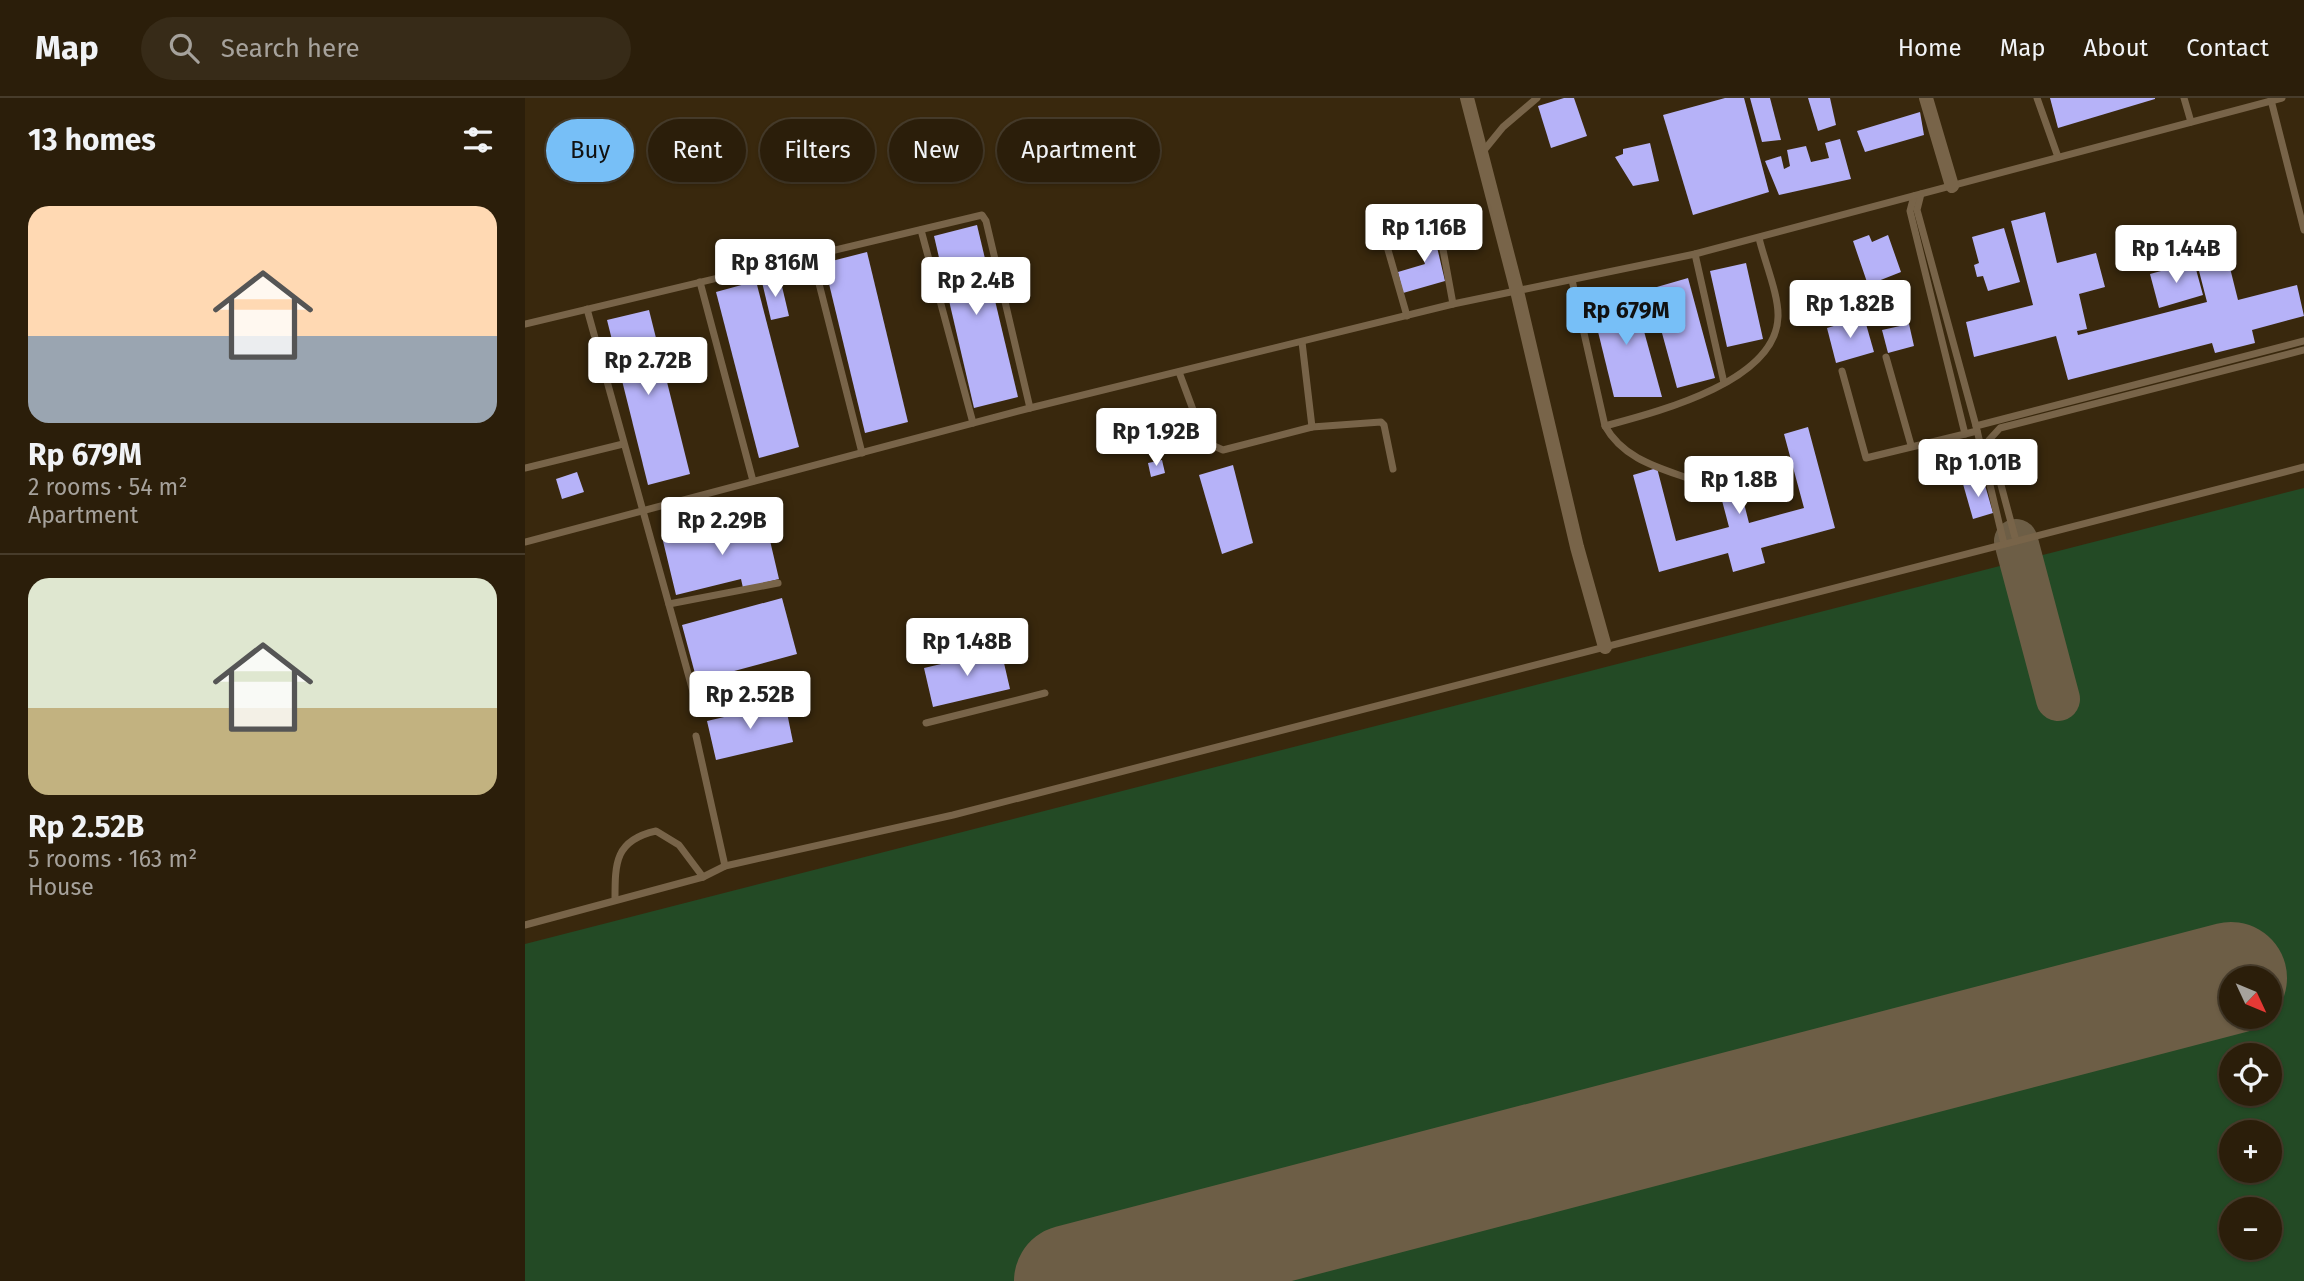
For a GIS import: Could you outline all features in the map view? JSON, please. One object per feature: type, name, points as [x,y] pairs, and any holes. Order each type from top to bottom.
[{"type":"street","points":[[1467,98],[1517,291],[1577,547],[1605,647]]},
{"type":"street","points":[[1926,98],[1952,186]]},
{"type":"lane","points":[[1481,154],[1503,127],[1537,98]]},
{"type":"lane","points":[[2037,98],[2058,157]]},
{"type":"lane","points":[[2184,98],[2191,122]]},
{"type":"lane","points":[[525,542],[1030,408],[1453,304],[1695,254],[1759,238],[2282,98]]},
{"type":"lane","points":[[2271,100],[2304,230]]},
{"type":"lane","points":[[1917,195],[1917,210],[1976,428],[2004,544]]},
{"type":"lane","points":[[1917,195],[1910,211],[1965,434]]},
{"type":"lane","points":[[525,324],[984,217],[1030,408]]},
{"type":"lane","points":[[1383,229],[1407,316]]},
{"type":"lane","points":[[921,230],[973,423]]},
{"type":"lane","points":[[1440,233],[1453,304]]},
{"type":"lane","points":[[1605,426],[1655,413],[1724,383],[1755,362],[1775,337],[1778,314],[1759,238]]},
{"type":"lane","points":[[1695,254],[1724,383]]},
{"type":"lane","points":[[812,256],[862,453]]},
{"type":"lane","points":[[1572,280],[1605,426],[1615,442],[1626,453],[1701,483]]},
{"type":"lane","points":[[700,282],[753,481]]},
{"type":"lane","points":[[587,309],[694,695]]},
{"type":"lane","points":[[1842,371],[1863,456],[1869,458],[2304,341]]},
{"type":"lane","points":[[1302,342],[1312,428]]},
{"type":"lane","points":[[2017,541],[1990,440],[2000,428],[2304,350]]},
{"type":"lane","points":[[1886,357],[1912,445]]},
{"type":"lane","points":[[1179,372],[1205,442],[1223,450],[1312,428],[1381,422],[1384,425],[1393,469]]},
{"type":"lane","points":[[525,468],[624,444]]},
{"type":"lane","points":[[525,925],[703,877],[725,866],[953,815],[2304,467]]},
{"type":"lane","points":[[669,604],[778,583]]},
{"type":"lane","points":[[926,723],[1045,693]]},
{"type":"lane","points":[[696,736],[725,866]]},
{"type":"lane","points":[[615,899],[617,859],[628,844],[644,833],[656,831],[679,845],[703,877]]},
{"type":"green space","points":[[2304,488],[2304,1281],[525,1281],[525,944]]},
{"type":"building","points":[[1564,98],[1574,98],[1587,136],[1551,148],[1538,106]]},
{"type":"building","points":[[1725,98],[1744,98],[1769,192],[1693,215],[1663,115]]},
{"type":"building","points":[[1750,98],[1770,98],[1781,140],[1762,142]]},
{"type":"building","points":[[1808,98],[1830,98],[1836,125],[1818,131]]},
{"type":"building","points":[[2050,98],[2155,98],[2155,99],[2058,128]]},
{"type":"building","points":[[1920,112],[1924,135],[1865,152],[1857,131]]},
{"type":"building","points":[[1840,139],[1851,179],[1779,195],[1765,161],[1781,156],[1784,169],[1790,166],[1787,150],[1806,146],[1811,162],[1829,158],[1825,143]]},
{"type":"building","points":[[1650,143],[1659,181],[1633,186],[1615,157],[1623,154],[1623,149]]},
{"type":"building","points":[[2045,212],[2057,263],[2096,253],[2105,287],[2079,294],[2087,329],[2077,331],[2078,335],[2207,302],[2198,267],[2228,260],[2238,300],[2297,285],[2304,316],[2252,330],[2255,343],[2215,353],[2212,343],[2068,380],[2056,336],[1974,357],[1966,322],[2033,305],[2011,221]]},
{"type":"building","points":[[977,225],[1018,397],[974,408],[934,236]]},
{"type":"building","points":[[1432,226],[1445,281],[1403,293],[1398,272],[1425,264],[1413,229]]},
{"type":"building","points":[[2004,228],[2020,282],[1988,291],[1983,276],[1977,277],[1974,265],[1979,263],[1972,237]]},
{"type":"building","points":[[1869,235],[1872,242],[1888,235],[1901,272],[1868,285],[1853,241]]},
{"type":"building","points":[[867,252],[908,422],[865,433],[824,263]]},
{"type":"building","points":[[2194,262],[2203,295],[2159,308],[2150,274]]},
{"type":"building","points":[[1746,263],[1763,339],[1727,347],[1710,271]]},
{"type":"building","points":[[780,278],[789,316],[771,320],[762,282]]},
{"type":"building","points":[[1688,278],[1715,378],[1677,388],[1650,289]]},
{"type":"building","points":[[756,281],[799,447],[759,458],[716,292]]},
{"type":"building","points":[[1896,281],[1907,319],[1889,324],[1878,287]]},
{"type":"building","points":[[1633,291],[1662,397],[1614,397],[1591,303]]},
{"type":"building","points":[[649,310],[690,474],[648,485],[607,320]]},
{"type":"building","points":[[1864,317],[1874,352],[1836,363],[1827,328]]},
{"type":"building","points":[[1909,324],[1914,346],[1888,353],[1882,330]]},
{"type":"building","points":[[1156,409],[1160,431],[1131,438],[1126,416]]},
{"type":"building","points":[[1808,427],[1835,528],[1761,548],[1765,563],[1733,572],[1728,553],[1659,572],[1633,475],[1657,468],[1676,541],[1729,527],[1715,474],[1735,468],[1749,523],[1804,508],[1784,434]]},
{"type":"building","points":[[1162,460],[1165,473],[1151,477],[1148,463]]},
{"type":"building","points":[[1233,465],[1253,543],[1222,554],[1199,475]]},
{"type":"building","points":[[577,472],[584,492],[562,499],[556,479]]},
{"type":"building","points":[[1983,478],[1993,513],[1973,519],[1963,484]]},
{"type":"building","points":[[764,515],[779,579],[743,588],[741,579],[676,595],[663,541]]},
{"type":"building","points":[[782,598],[797,654],[697,681],[682,625]]},
{"type":"building","points":[[1001,650],[1010,689],[933,707],[924,668]]},
{"type":"building","points":[[785,703],[793,742],[716,760],[707,721]]},
{"type":"taxiway","points":[[2016,541],[2058,699]]},
{"type":"runway","points":[[1070,1281],[2219,981]]}]
